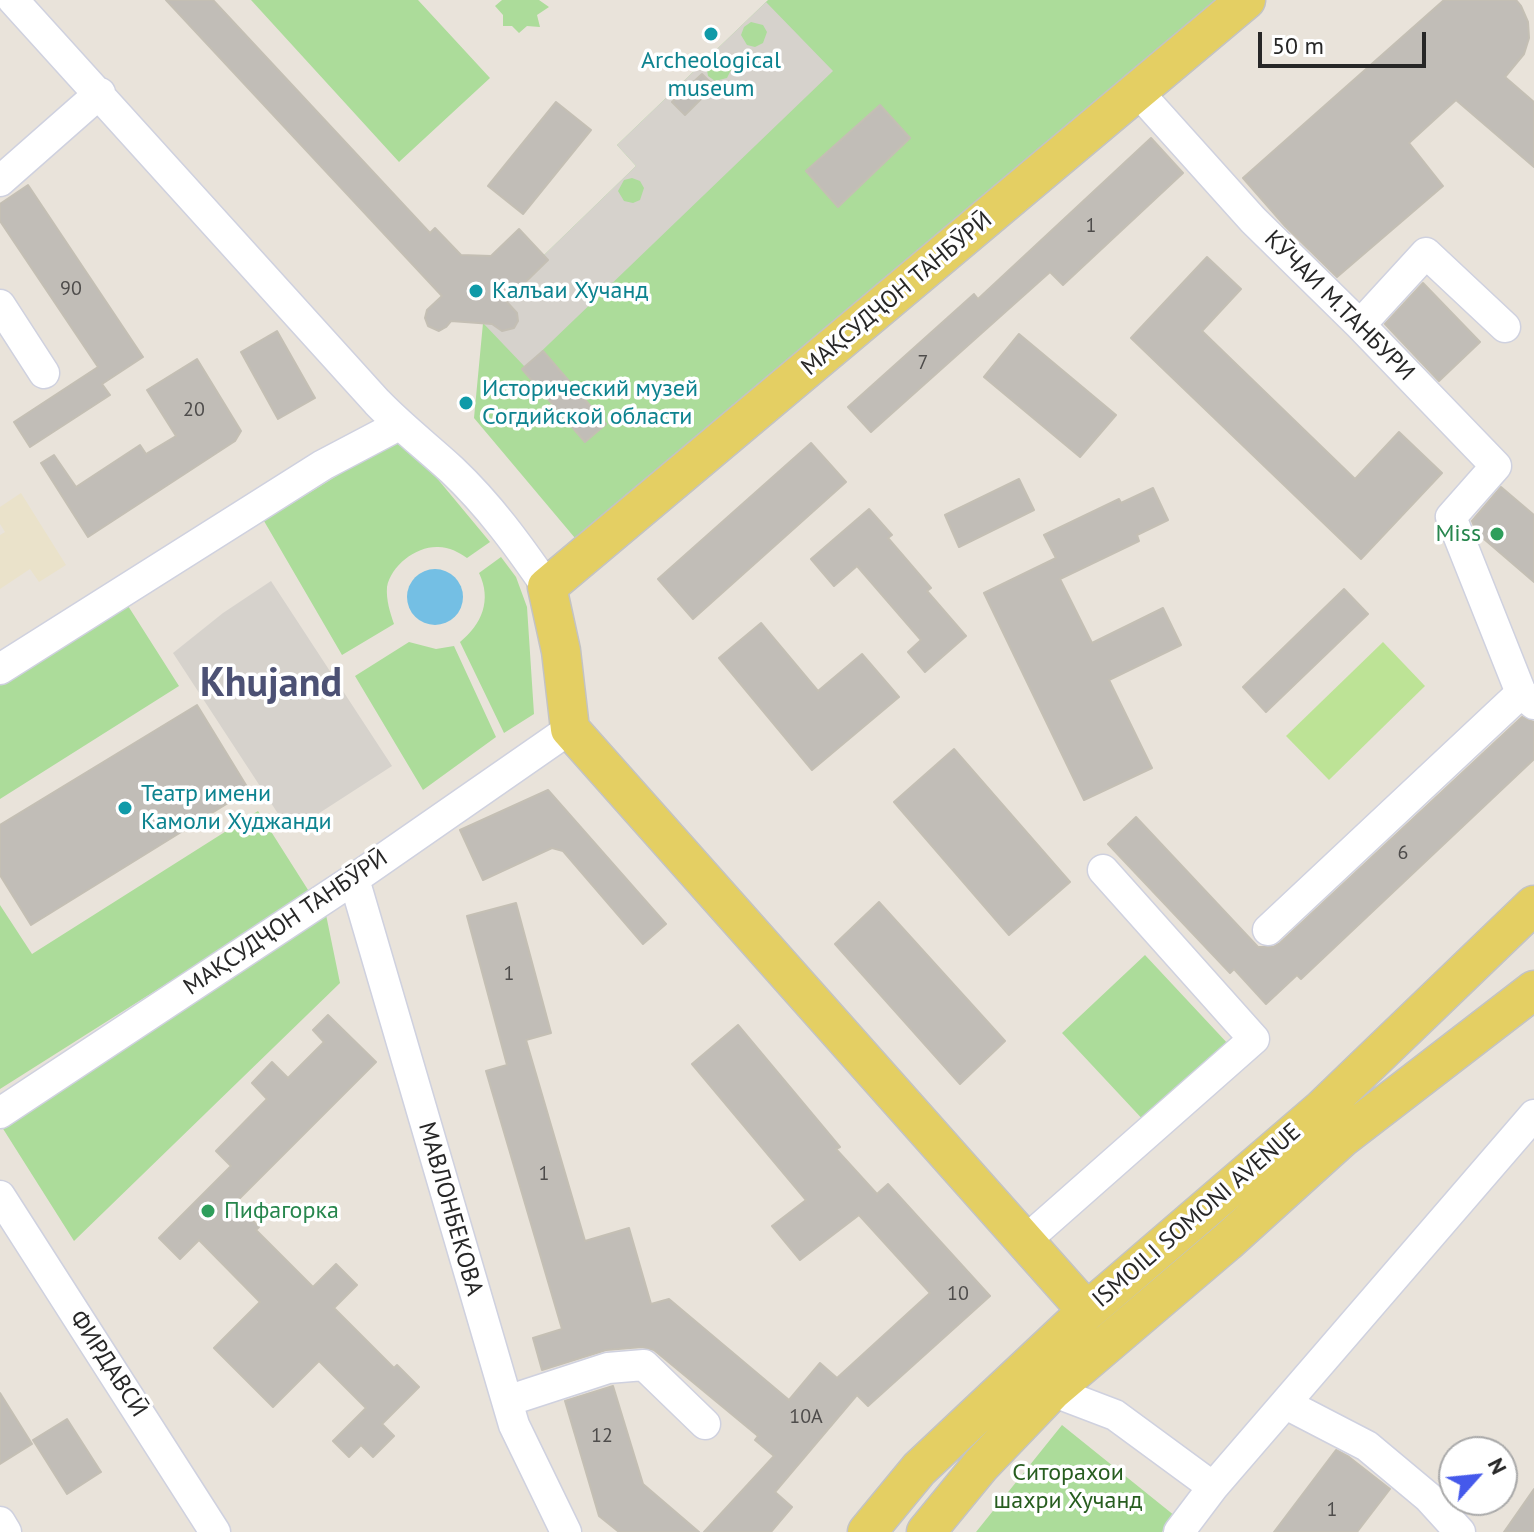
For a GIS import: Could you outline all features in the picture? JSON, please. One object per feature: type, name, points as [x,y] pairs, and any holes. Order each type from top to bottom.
[{"type":"main road","name":"МАҚСУДҶОН ТАНБӮРӢ","points":[[547,587],[1246,0]]},
{"type":"main road","points":[[547,587],[561,651],[570,729],[1087,1311]]},
{"type":"main road","name":"ISMOILI SOMONI AVENUE","points":[[867,1532],[919,1469],[1087,1311],[1322,1109],[1534,905]]},
{"type":"main road","name":"ISMOILI SOMONI AVENUE","points":[[926,1532],[981,1465],[1052,1391],[1227,1242],[1342,1138],[1534,990]]},
{"type":"street","points":[[13,0],[399,425],[452,470],[502,523],[547,587]]},
{"type":"street","name":"КӮЧАИ М.ТАНБУРИ","points":[[1138,92],[1253,220],[1496,466],[1451,517],[1528,698]]},
{"type":"street","points":[[0,181],[100,93]]},
{"type":"street","points":[[1360,325],[1426,253],[1505,327]]},
{"type":"street","points":[[0,305],[44,373]]},
{"type":"street","points":[[0,669],[323,465],[399,425]]},
{"type":"street","points":[[1268,930],[1528,698]]},
{"type":"street","name":"МАҚСУДҶОН ТАНБӮРӢ","points":[[0,1113],[354,879],[570,729]]},
{"type":"street","points":[[1025,1241],[1254,1039],[1103,870]]},
{"type":"street","name":"МАВЛОНБЕКОВА","points":[[354,879],[514,1425],[566,1532]]},
{"type":"street","points":[[1179,1532],[1213,1487],[1534,1115]]},
{"type":"street","name":"ФИРДАВСӢ","points":[[0,1196],[215,1532]]},
{"type":"street","points":[[507,1401],[608,1368],[644,1365],[705,1424]]},
{"type":"street","points":[[1052,1391],[1115,1415],[1213,1487]]},
{"type":"street","points":[[1286,1404],[1367,1446],[1428,1497],[1460,1532]]},
{"type":"street","points":[[0,1522],[6,1532]]},
{"type":"shaded area","points":[[766,2],[833,71],[525,367],[483,323],[548,260],[544,255],[636,166],[617,145]],"holes":[[[751,22],[763,25],[767,32],[763,43],[755,47],[747,45],[741,35],[744,27]],[[719,55],[729,62],[731,70],[727,78],[715,81],[708,76],[706,64]],[[701,74],[714,87],[685,114],[673,102]],[[632,178],[640,181],[644,188],[640,200],[633,203],[624,201],[618,191],[624,180]]]},
{"type":"shaded area","points":[[21,493],[66,565],[39,582],[30,569],[0,589],[0,535],[5,532],[0,524],[0,507]]},
{"type":"shaded area","points":[[271,581],[392,766],[290,832],[173,653],[223,613]]},
{"type":"green space","points":[[251,0],[418,0],[490,78],[399,162]]},
{"type":"green space","points":[[502,0],[539,0],[549,7],[537,15],[540,27],[527,26],[519,33],[512,26],[503,26],[503,15],[495,6]]},
{"type":"green space","points":[[768,0],[1220,0],[580,544],[474,418],[483,323],[548,260],[544,255],[636,166],[617,145]]},
{"type":"green space","points":[[403,443],[411,447],[490,542],[467,558],[438,547],[406,558],[394,571],[387,587],[394,624],[342,655],[264,521],[385,446]]},
{"type":"green space","points":[[501,557],[516,577],[527,607],[534,714],[504,733],[460,642],[483,611],[485,593],[479,573]]},
{"type":"green space","points":[[123,598],[179,686],[0,799],[0,676]]},
{"type":"green space","points":[[409,642],[436,649],[454,646],[496,737],[423,790],[355,676]]},
{"type":"green space","points":[[1383,642],[1425,686],[1329,780],[1286,736]]},
{"type":"green space","points":[[258,811],[310,893],[0,1089],[0,905],[32,954]]},
{"type":"green space","points":[[323,900],[340,983],[74,1241],[0,1124]]},
{"type":"green space","points":[[1145,955],[1230,1046],[1147,1124],[1062,1033]]},
{"type":"green space","name":"Ситорахои шахри Хучанд","points":[[1062,1425],[1175,1516],[1162,1532],[976,1532]]},
{"type":"water","points":[[435,569],[455,577],[463,597],[455,617],[435,625],[415,617],[407,597],[415,577]]},
{"type":"building","points":[[166,0],[213,0],[430,233],[435,228],[461,255],[491,256],[519,229],[548,260],[506,301],[517,313],[518,321],[514,328],[502,331],[492,324],[451,321],[439,331],[428,326],[425,318],[427,310],[442,296]]},
{"type":"building","points":[[1444,0],[1516,0],[1521,6],[1528,22],[1529,38],[1524,54],[1505,77],[1534,102],[1534,167],[1456,100],[1409,143],[1443,186],[1337,277],[1285,226],[1243,178]]},
{"type":"building","points":[[702,74],[714,86],[685,115],[672,102]]},
{"type":"building","points":[[556,102],[591,130],[523,214],[488,186]]},
{"type":"building","points":[[880,105],[910,138],[838,207],[806,171]]},
{"type":"building","points":[[1151,138],[1183,173],[1063,285],[1050,272],[871,432],[848,407],[974,294],[978,299]]},
{"type":"building","points":[[28,185],[143,357],[102,384],[110,395],[30,447],[14,422],[98,367],[0,221],[0,204]]},
{"type":"building","points":[[1207,257],[1241,289],[1202,331],[1355,479],[1399,432],[1442,473],[1361,559],[1131,338]]},
{"type":"building","points":[[1423,283],[1480,342],[1439,381],[1385,324]]},
{"type":"building","points":[[277,331],[315,398],[278,419],[241,352]]},
{"type":"building","points":[[1019,334],[1116,415],[1080,457],[984,377]]},
{"type":"building","points":[[543,351],[606,424],[585,442],[522,369]]},
{"type":"building","points":[[197,359],[241,431],[235,441],[88,537],[41,463],[54,455],[76,487],[140,445],[146,454],[176,436],[147,390]]},
{"type":"building","points":[[811,443],[846,482],[693,619],[658,579]]},
{"type":"building","points":[[1019,479],[1034,510],[959,547],[945,515]]},
{"type":"building","points":[[1501,487],[1534,515],[1534,582],[1477,533],[1472,521]]},
{"type":"building","points":[[1153,488],[1168,520],[1137,535],[1139,541],[1060,579],[1092,643],[1163,608],[1181,645],[1109,680],[1152,768],[1084,800],[984,593],[1056,558],[1044,535],[1119,499],[1121,503]]},
{"type":"building","points":[[869,509],[892,535],[888,538],[931,588],[927,591],[966,636],[925,672],[908,652],[921,640],[857,566],[834,586],[811,559]]},
{"type":"building","points":[[1344,589],[1368,614],[1266,712],[1243,687]]},
{"type":"building","points":[[761,623],[818,691],[862,654],[899,697],[812,770],[719,658]]},
{"type":"building","name":"Театр имени Камоли Худжанди","points":[[197,705],[249,790],[31,925],[0,875],[0,825]]},
{"type":"building","points":[[1522,717],[1534,722],[1534,759],[1301,979],[1297,975],[1266,1004],[1234,969],[1230,973],[1108,844],[1136,817],[1258,947],[1273,947]]},
{"type":"building","points":[[954,749],[1070,882],[1009,935],[894,802]]},
{"type":"building","points":[[548,790],[666,924],[643,944],[563,851],[552,848],[483,880],[460,830]]},
{"type":"building","points":[[879,902],[1005,1041],[960,1084],[835,944]]},
{"type":"building","points":[[516,903],[551,1033],[526,1040],[585,1241],[629,1228],[651,1304],[669,1299],[789,1400],[820,1363],[837,1378],[930,1293],[859,1215],[800,1260],[772,1226],[806,1200],[692,1064],[738,1025],[840,1147],[836,1149],[877,1194],[888,1184],[990,1296],[868,1406],[857,1395],[775,1492],[792,1507],[771,1532],[704,1532],[774,1456],[755,1440],[758,1436],[654,1350],[642,1347],[606,1350],[542,1370],[533,1338],[562,1329],[486,1071],[507,1065],[467,916]]},
{"type":"building","points":[[328,1015],[376,1062],[235,1203],[259,1227],[256,1230],[313,1287],[336,1264],[357,1285],[334,1308],[394,1368],[397,1365],[419,1387],[382,1424],[394,1436],[373,1457],[361,1445],[349,1457],[333,1441],[366,1408],[319,1361],[273,1407],[214,1348],[260,1302],[199,1240],[180,1259],[159,1238],[231,1166],[216,1151],[267,1099],[252,1083],[272,1062],[288,1078],[324,1042],[313,1030]]},
{"type":"building","points":[[613,1386],[643,1484],[699,1532],[619,1532],[599,1516],[565,1401]]},
{"type":"building","points":[[0,1393],[32,1444],[0,1464]]},
{"type":"building","points":[[67,1419],[101,1472],[67,1494],[33,1440]]},
{"type":"building","points":[[1336,1450],[1390,1489],[1357,1532],[1274,1532]]},
{"type":"building","points":[[1534,1489],[1534,1532],[1504,1532]]},
{"type":"place","name":"Archeological museum","points":[[711,34]]},
{"type":"place","name":"Калъаи Хучанд","points":[[476,291]]},
{"type":"place","name":"Исторический музей Согдийской области","points":[[466,403]]},
{"type":"place","name":"Miss","points":[[1497,534]]},
{"type":"place","name":"Театр имени Камоли Худжанди","points":[[125,808]]},
{"type":"place","name":"Пифагорка","points":[[208,1211]]},
{"type":"district","name":"Khujand","points":[[271,685]]}]
